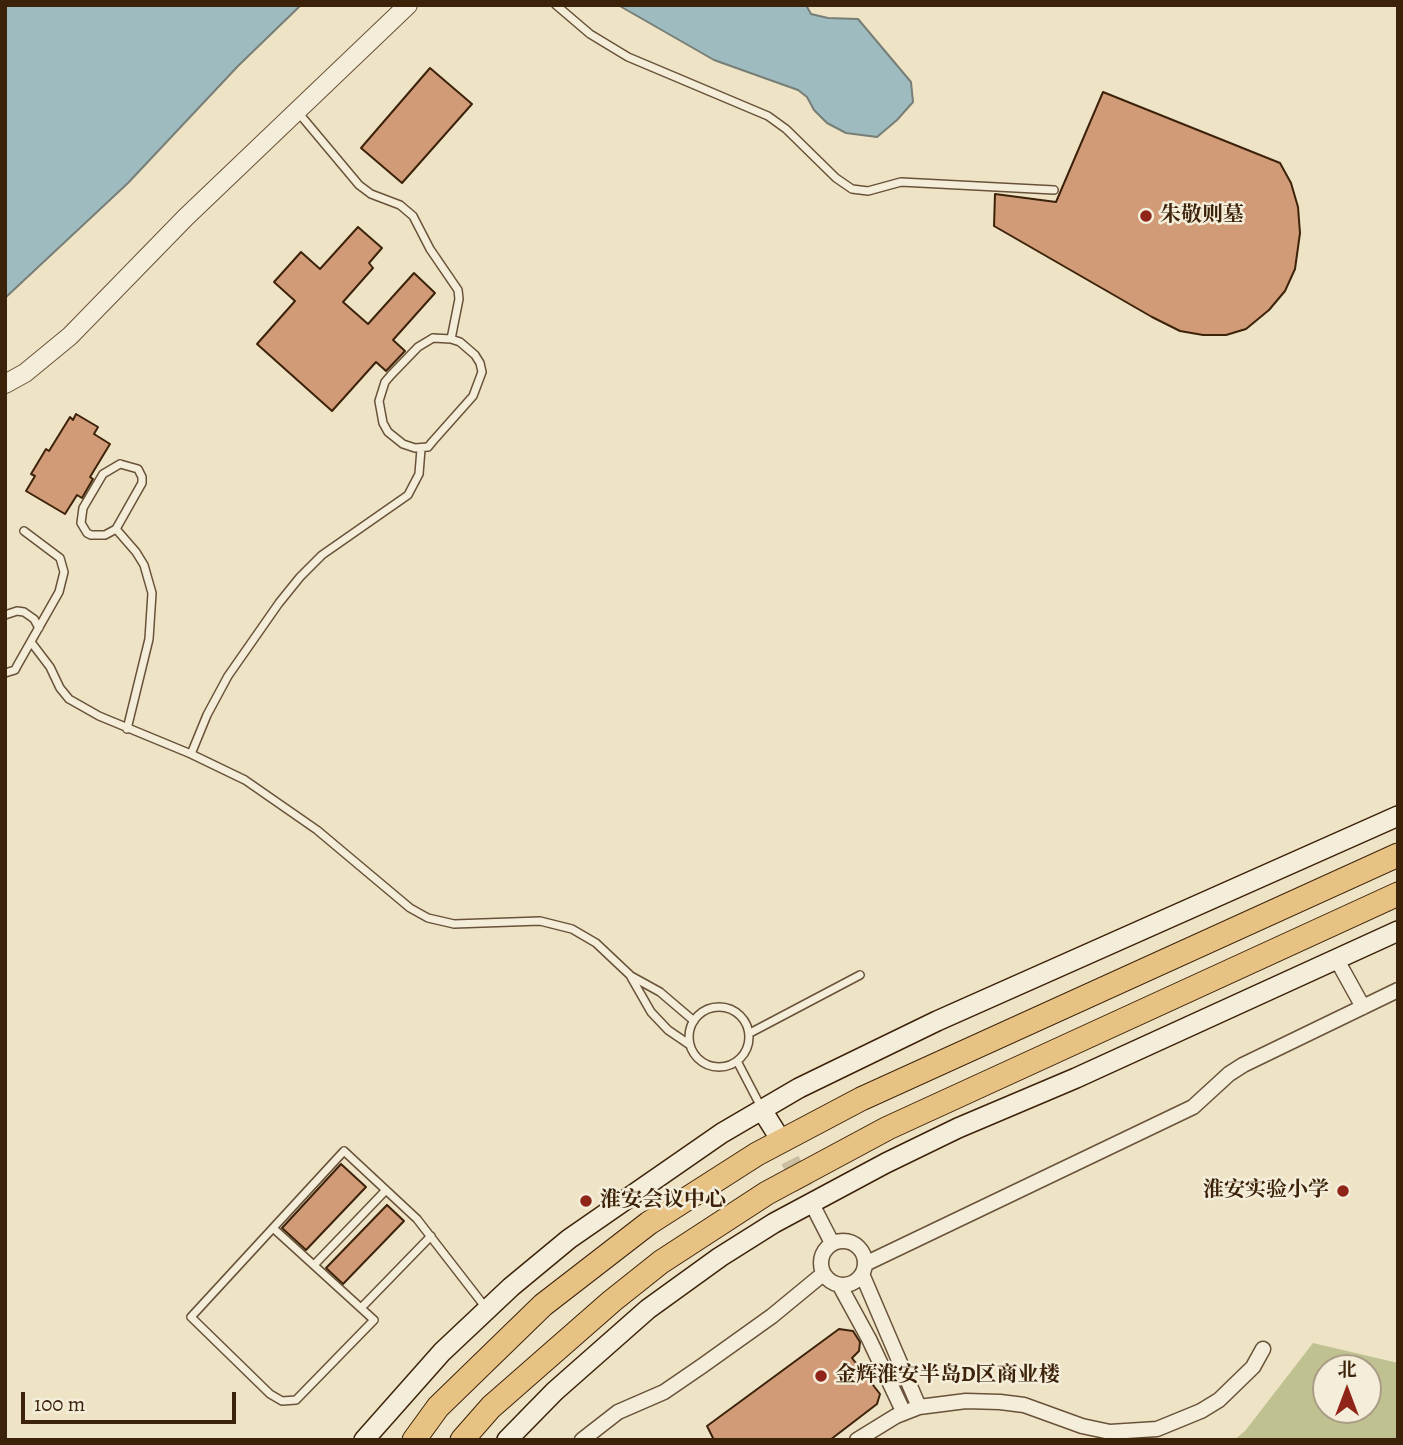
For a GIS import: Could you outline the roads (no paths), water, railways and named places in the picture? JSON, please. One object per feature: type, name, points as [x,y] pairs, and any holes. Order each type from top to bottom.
[{"type":"highway","points":[[414,1440],[438,1407],[543,1305],[649,1223],[757,1154],[862,1099],[1398,855]]},
{"type":"highway","points":[[462,1440],[501,1399],[612,1301],[661,1262],[767,1193],[888,1128],[1398,894]]},
{"type":"main road","points":[[365,1440],[442,1352],[487,1309],[579,1232],[695,1151],[762,1110],[799,1088],[937,1021],[1398,816]]},
{"type":"main road","points":[[507,1440],[555,1391],[648,1309],[808,1195],[1076,1078],[1398,931]]},
{"type":"main road","points":[[762,1110],[776,1134]]},
{"type":"street","points":[[5,384],[25,373],[70,335],[186,217],[408,5]]},
{"type":"street","points":[[1337,960],[1363,1007]]},
{"type":"street","points":[[840,1286],[854,1283],[864,1269],[1193,1107],[1229,1074],[1243,1065],[1398,990]]},
{"type":"street","points":[[808,1195],[832,1244]]},
{"type":"street","points":[[904,1413],[840,1286],[827,1280],[823,1274],[820,1261],[822,1254],[832,1244],[839,1241],[854,1244],[864,1255],[864,1269],[919,1406]]},
{"type":"street","points":[[582,1440],[618,1412],[664,1392],[702,1366],[772,1316],[823,1274]]},
{"type":"street","points":[[857,1440],[919,1406],[966,1401],[1024,1405],[1082,1426],[1110,1432],[1157,1429],[1220,1400],[1253,1367],[1263,1349]]},
{"type":"lane","points":[[556,5],[574,23],[619,52],[768,116],[786,129],[836,178],[852,189],[868,191],[901,181],[1054,190]]},
{"type":"lane","points":[[297,111],[359,185],[371,194],[400,205],[413,216],[430,249],[458,289],[459,299],[451,339]]},
{"type":"lane","points":[[433,338],[451,339],[460,342],[480,363],[480,380],[473,396],[428,447],[421,449],[403,444],[388,432],[381,413],[382,392],[391,375],[425,341],[433,338]]},
{"type":"lane","points":[[191,754],[207,715],[228,676],[279,603],[322,555],[408,495],[419,474],[421,449]]},
{"type":"lane","points":[[128,465],[138,469],[142,483],[116,529],[105,535],[91,535],[83,528],[80,516],[103,474],[114,466],[128,465]]},
{"type":"lane","points":[[116,529],[144,565],[152,593],[149,639],[127,729]]},
{"type":"lane","points":[[5,673],[15,670],[59,592],[63,565],[54,552],[24,531]]},
{"type":"lane","points":[[5,615],[24,612],[34,619],[39,628]]},
{"type":"lane","points":[[31,642],[50,667],[63,694],[99,716],[236,775],[337,845],[388,892],[428,918],[454,924],[522,921],[556,924],[583,934],[631,976],[660,992],[694,1021]]},
{"type":"lane","points":[[750,1033],[860,975]]},
{"type":"lane","points":[[631,976],[651,1012],[668,1030],[690,1045]]},
{"type":"lane","points":[[726,1007],[742,1016],[750,1033],[748,1049],[737,1062],[719,1067],[710,1066],[694,1054],[690,1045],[689,1037],[694,1021],[708,1009],[726,1007]]},
{"type":"lane","points":[[737,1062],[762,1110]]},
{"type":"lane","points":[[273,1228],[374,1320],[296,1400],[282,1402],[270,1394],[191,1317],[273,1228],[344,1151],[417,1219],[487,1309]]},
{"type":"lane","points":[[314,1265],[386,1190]]},
{"type":"lane","points":[[361,1308],[431,1236]]},
{"type":"water","points":[[5,5],[301,5],[238,66],[128,183],[5,298]]},
{"type":"water","points":[[618,5],[806,5],[811,14],[828,18],[858,19],[911,82],[913,102],[877,137],[846,133],[827,123],[814,110],[807,97],[798,90],[714,60]]},
{"type":"tunnel","points":[[777,1134],[804,1188]]},
{"type":"place","name":"朱敬则墓","points":[[1146,216]]},
{"type":"place","name":"淮安实验小学","points":[[1343,1191]]},
{"type":"place","name":"淮安会议中心","points":[[586,1201]]},
{"type":"place","name":"金辉淮安半岛D区商业楼","points":[[821,1376]]}]
